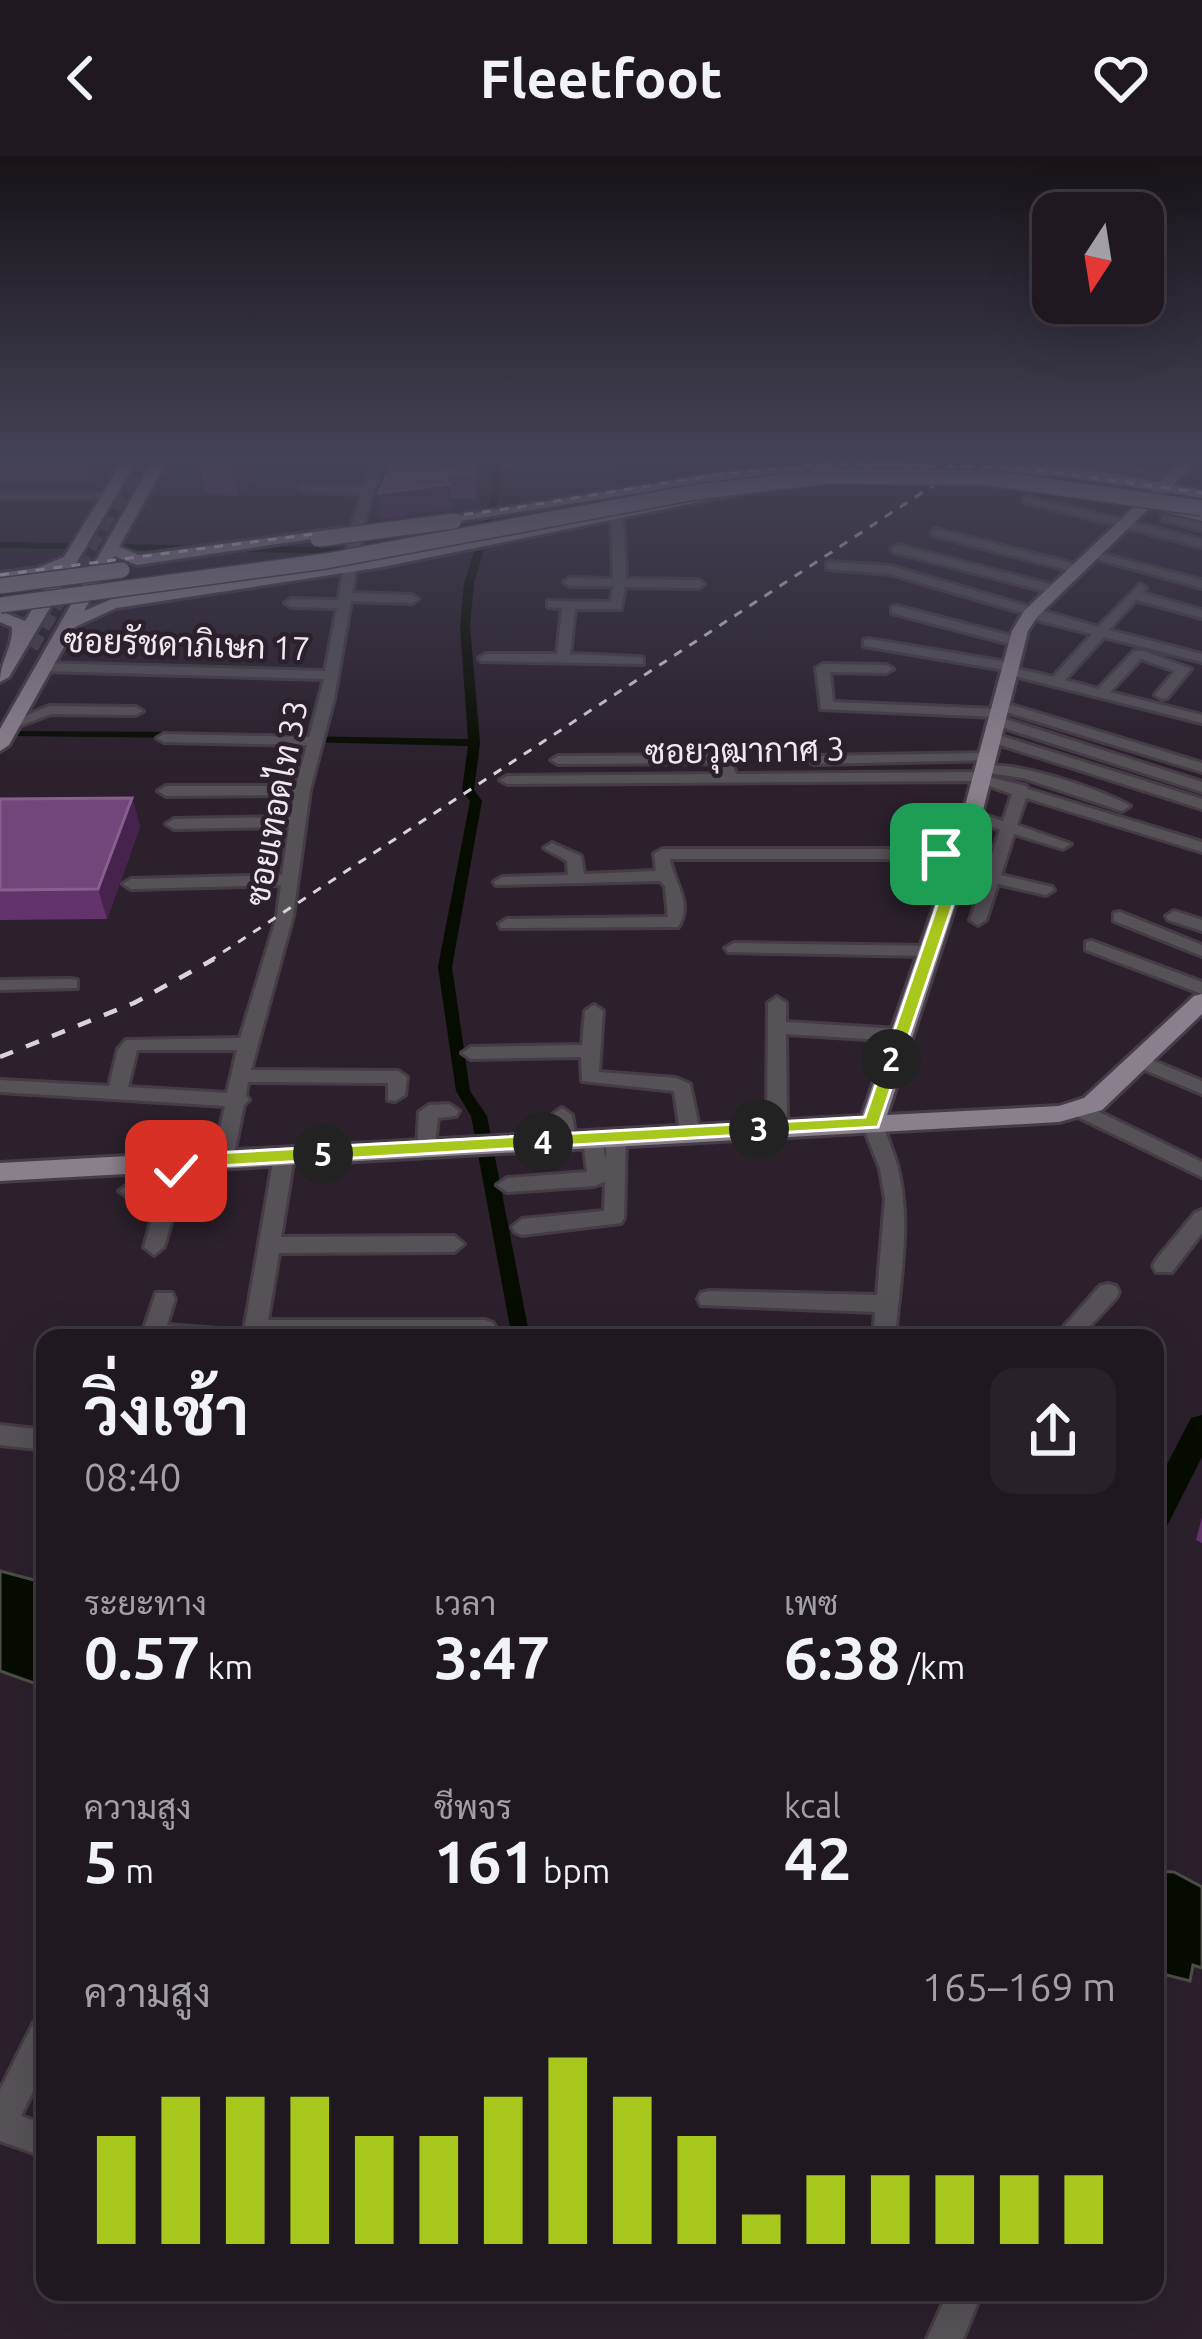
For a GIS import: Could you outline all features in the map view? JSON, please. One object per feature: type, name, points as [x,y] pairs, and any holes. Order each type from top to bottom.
[{"type":"main road","points":[[68,623],[106,559]]},
{"type":"main road","points":[[137,560],[146,559]]},
{"type":"main road","points":[[2,609],[55,586],[94,579],[112,566],[146,559]]},
{"type":"main road","points":[[2,581],[189,559]]},
{"type":"main road","points":[[2,609],[335,559]]},
{"type":"main road","points":[[3,668],[35,651],[68,623],[112,604],[372,559]]},
{"type":"main road","points":[[112,604],[396,559]]},
{"type":"main road","points":[[872,1123],[960,862],[1018,642],[1038,607],[1089,559]]},
{"type":"main road","points":[[2,581],[70,560]]},
{"type":"main road","points":[[0,745],[55,586],[70,560]]},
{"type":"main road","points":[[94,579],[98,587],[122,592],[209,585]]},
{"type":"main road","points":[[2,581],[55,586]]},
{"type":"main road","points":[[2,581],[21,588],[19,599],[2,609]]},
{"type":"main road","points":[[2,609],[20,625],[35,651]]},
{"type":"main road","points":[[0,700],[35,651]]},
{"type":"main road","points":[[0,1172],[486,1145],[564,1128],[605,1138],[1081,1110],[1200,1003]]},
{"type":"street","name":"ซอยเทอดไท 33","points":[[223,1159],[239,1100],[247,1044],[285,916],[302,790],[331,675],[352,559]]},
{"type":"street","points":[[552,604],[617,606],[619,559]]},
{"type":"street","points":[[887,570],[896,559]]},
{"type":"street","points":[[936,559],[975,573],[1038,607],[1202,658]]},
{"type":"street","points":[[940,604],[993,559]]},
{"type":"street","points":[[1065,559],[1128,563],[1202,584]]},
{"type":"street","points":[[921,581],[944,561]]},
{"type":"street","points":[[1113,576],[1128,563]]},
{"type":"street","points":[[838,569],[887,570],[921,581],[940,604],[1018,642]]},
{"type":"street","points":[[570,582],[657,592]]},
{"type":"street","points":[[620,588],[698,584]]},
{"type":"street","points":[[1056,682],[1137,592],[1202,614]]},
{"type":"street","points":[[291,603],[412,599]]},
{"type":"street","points":[[569,604],[569,658],[575,668],[590,669]]},
{"type":"street","points":[[898,610],[940,604],[1038,607]]},
{"type":"street","points":[[1105,628],[1202,647]]},
{"type":"street","points":[[868,643],[1011,669],[1202,719]]},
{"type":"street","name":"ซอยรัชดาภิเษก 17","points":[[35,651],[331,675]]},
{"type":"street","points":[[1101,693],[1139,654],[1184,667],[1162,695]]},
{"type":"street","points":[[486,658],[638,661]]},
{"type":"street","points":[[886,669],[823,668],[826,706],[1202,787]]},
{"type":"street","points":[[6,723],[49,710],[136,711]]},
{"type":"street","points":[[164,738],[314,743]]},
{"type":"street","points":[[216,753],[314,743]]},
{"type":"street","points":[[991,745],[1021,789],[1202,848]]},
{"type":"street","points":[[991,745],[1202,804]]},
{"type":"street","points":[[991,745],[1025,774],[1122,806]]},
{"type":"street","points":[[814,760],[991,745],[1202,768]]},
{"type":"street","name":"ซอยวุฒากาศ 3","points":[[507,780],[730,781],[991,745]]},
{"type":"street","points":[[558,760],[725,759],[730,781]]},
{"type":"street","points":[[656,760],[657,782]]},
{"type":"street","points":[[979,920],[1021,789]]},
{"type":"street","points":[[166,791],[302,790]]},
{"type":"street","points":[[972,816],[1063,844]]},
{"type":"street","points":[[174,824],[298,822]]},
{"type":"street","points":[[552,848],[574,859],[576,879]]},
{"type":"street","points":[[507,925],[672,922],[676,917],[673,885],[664,876],[662,854],[960,862],[1046,890]]},
{"type":"street","points":[[502,882],[664,876]]},
{"type":"street","points":[[131,884],[290,880]]},
{"type":"street","points":[[1120,916],[1202,951]]},
{"type":"street","points":[[1174,916],[1202,926]]},
{"type":"street","points":[[1092,946],[1200,1003]]},
{"type":"street","points":[[734,948],[929,951]]},
{"type":"street","points":[[0,985],[71,984]]},
{"type":"street","points":[[777,1003],[777,1129]]},
{"type":"street","points":[[594,1012],[591,1078],[683,1088],[690,1132]]},
{"type":"street","points":[[785,1028],[899,1035]]},
{"type":"street","points":[[117,1094],[127,1049],[133,1044],[247,1044]]},
{"type":"street","points":[[471,1053],[591,1051]]},
{"type":"street","points":[[1140,1060],[1202,1088]]},
{"type":"street","points":[[244,1076],[398,1077]]},
{"type":"street","points":[[0,1086],[239,1100]]},
{"type":"street","points":[[1081,1110],[1202,1170]]},
{"type":"street","points":[[427,1148],[429,1112],[449,1111]]},
{"type":"street","points":[[872,1123],[890,1169],[895,1199],[885,1329]]},
{"type":"street","points":[[507,1185],[594,1179],[605,1138]]},
{"type":"street","points":[[522,1226],[614,1218],[605,1138]]},
{"type":"street","points":[[251,1329],[272,1245],[284,1156]]},
{"type":"street","points":[[154,1247],[179,1162]]},
{"type":"street","points":[[129,1191],[171,1190]]},
{"type":"street","points":[[1164,1266],[1202,1218]]},
{"type":"street","points":[[272,1245],[454,1244]]},
{"type":"street","points":[[1073,1329],[1108,1292]]},
{"type":"street","points":[[155,1329],[164,1299]]},
{"type":"street","points":[[710,1299],[888,1304]]},
{"type":"street","points":[[0,1435],[36,1439]]},
{"type":"street","points":[[36,2051],[0,2125],[36,2137]]},
{"type":"street","points":[[945,2339],[961,2301]]},
{"type":"shaded area","points":[[0,1571],[36,1581],[36,1684],[0,1671]]},
{"type":"shaded area","points":[[1164,1871],[1202,1887],[1202,1968],[1193,1965],[1190,1981],[1164,1974]]},
{"type":"building","points":[[132,798],[98,889],[0,890],[0,799]]},
{"type":"waterway","points":[[474,743],[465,626],[476,559]]},
{"type":"waterway","points":[[16,734],[185,735]]},
{"type":"waterway","points":[[301,739],[474,743]]},
{"type":"waterway","points":[[474,743],[468,790],[476,801],[445,967],[463,1091],[479,1116],[519,1329]]},
{"type":"waterway","points":[[1164,1501],[1202,1427]]},
{"type":"tunnel","points":[[31,647],[83,559]]},
{"type":"railway","points":[[0,575],[123,559]]},
{"type":"railway","points":[[208,962],[821,559]]},
{"type":"railway","points":[[0,1057],[134,1003],[214,959]]},
{"type":"route","points":[[176,1171],[179,1162],[872,1123],[962,854],[941,854]]}]
